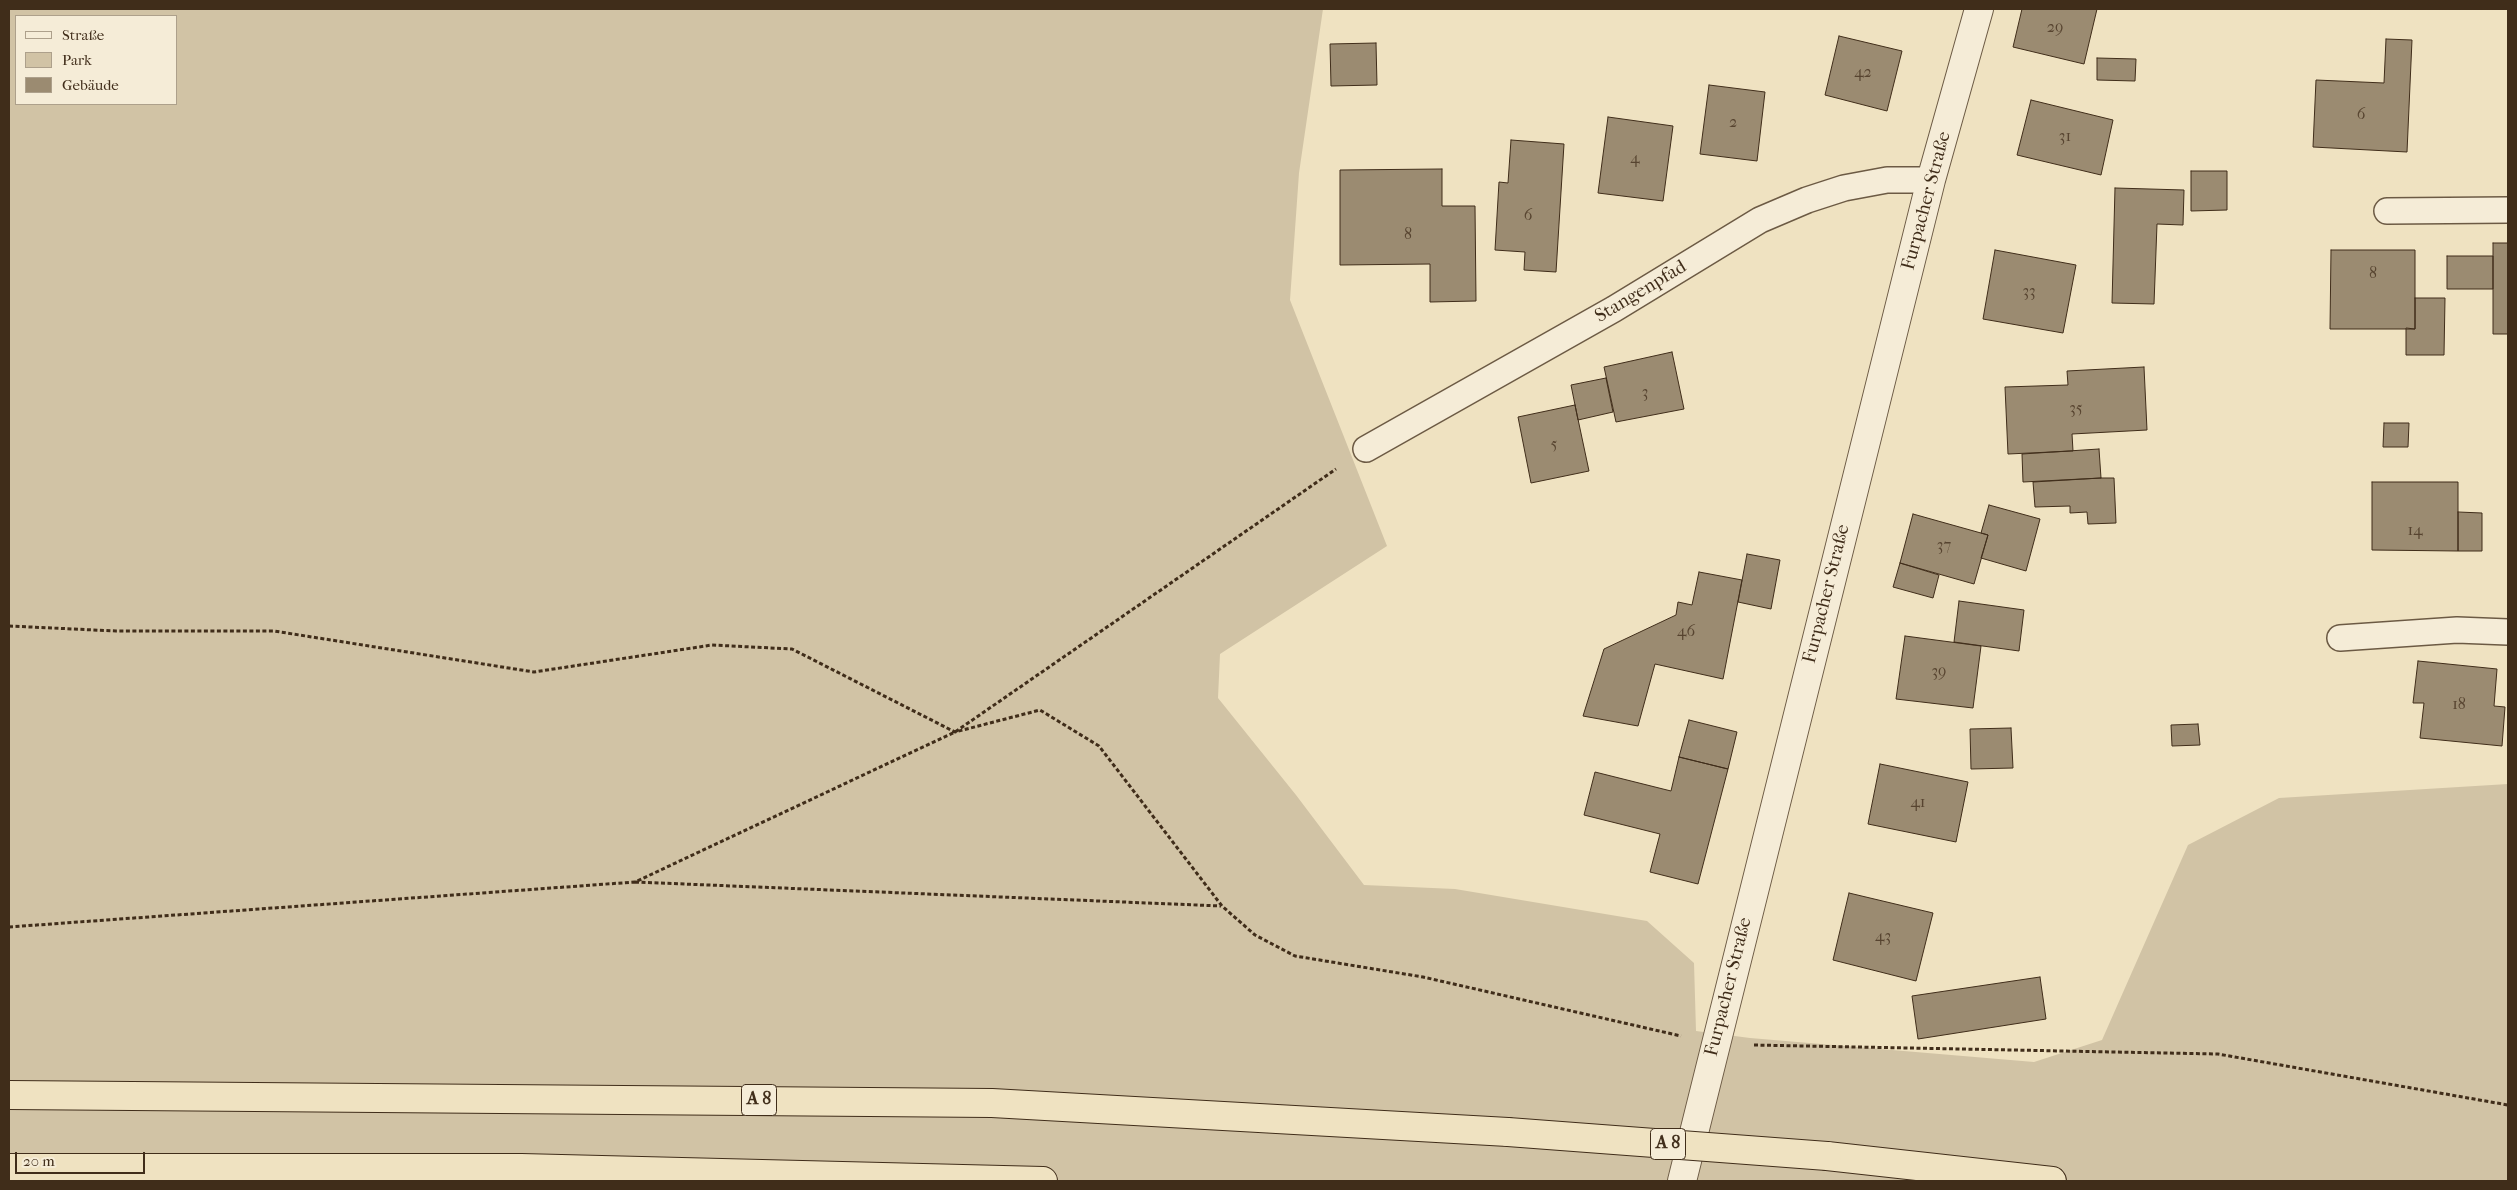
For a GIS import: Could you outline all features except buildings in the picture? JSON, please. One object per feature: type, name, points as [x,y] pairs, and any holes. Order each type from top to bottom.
[{"type":"highway","name":"A 8","points":[[9,1096],[992,1103],[1508,1132],[1827,1156],[2052,1181]]},
{"type":"highway","points":[[9,1168],[521,1168],[1043,1181]]},
{"type":"street","name":"Furpacher Straße","points":[[1682,1181],[1931,180],[1979,9]]},
{"type":"lane","name":"Stangenpfad","points":[[1366,449],[1614,309],[1760,220],[1807,200],[1844,188],[1887,180],[1931,180]]},
{"type":"lane","points":[[2387,212],[2508,210]]},
{"type":"lane","points":[[2340,638],[2457,630],[2508,632]]},
{"type":"path","points":[[635,882],[955,732],[1366,449]]},
{"type":"path","points":[[9,626],[116,632],[274,631],[534,672],[712,645],[792,649],[955,732],[1040,710],[1099,746],[1222,906],[1255,935],[1294,956],[1423,977],[1715,1044],[2218,1054],[2508,1105]]},
{"type":"path","points":[[9,927],[635,882],[1222,906]]},
{"type":"green space","points":[[9,9],[1323,9],[1299,173],[1290,300],[1387,546],[1220,654],[1218,698],[1296,795],[1364,885],[1455,889],[1647,921],[1694,963],[1696,1031],[1750,1038],[2034,1062],[2102,1040],[2188,845],[2279,798],[2508,784],[2508,1181],[9,1181]]}]
